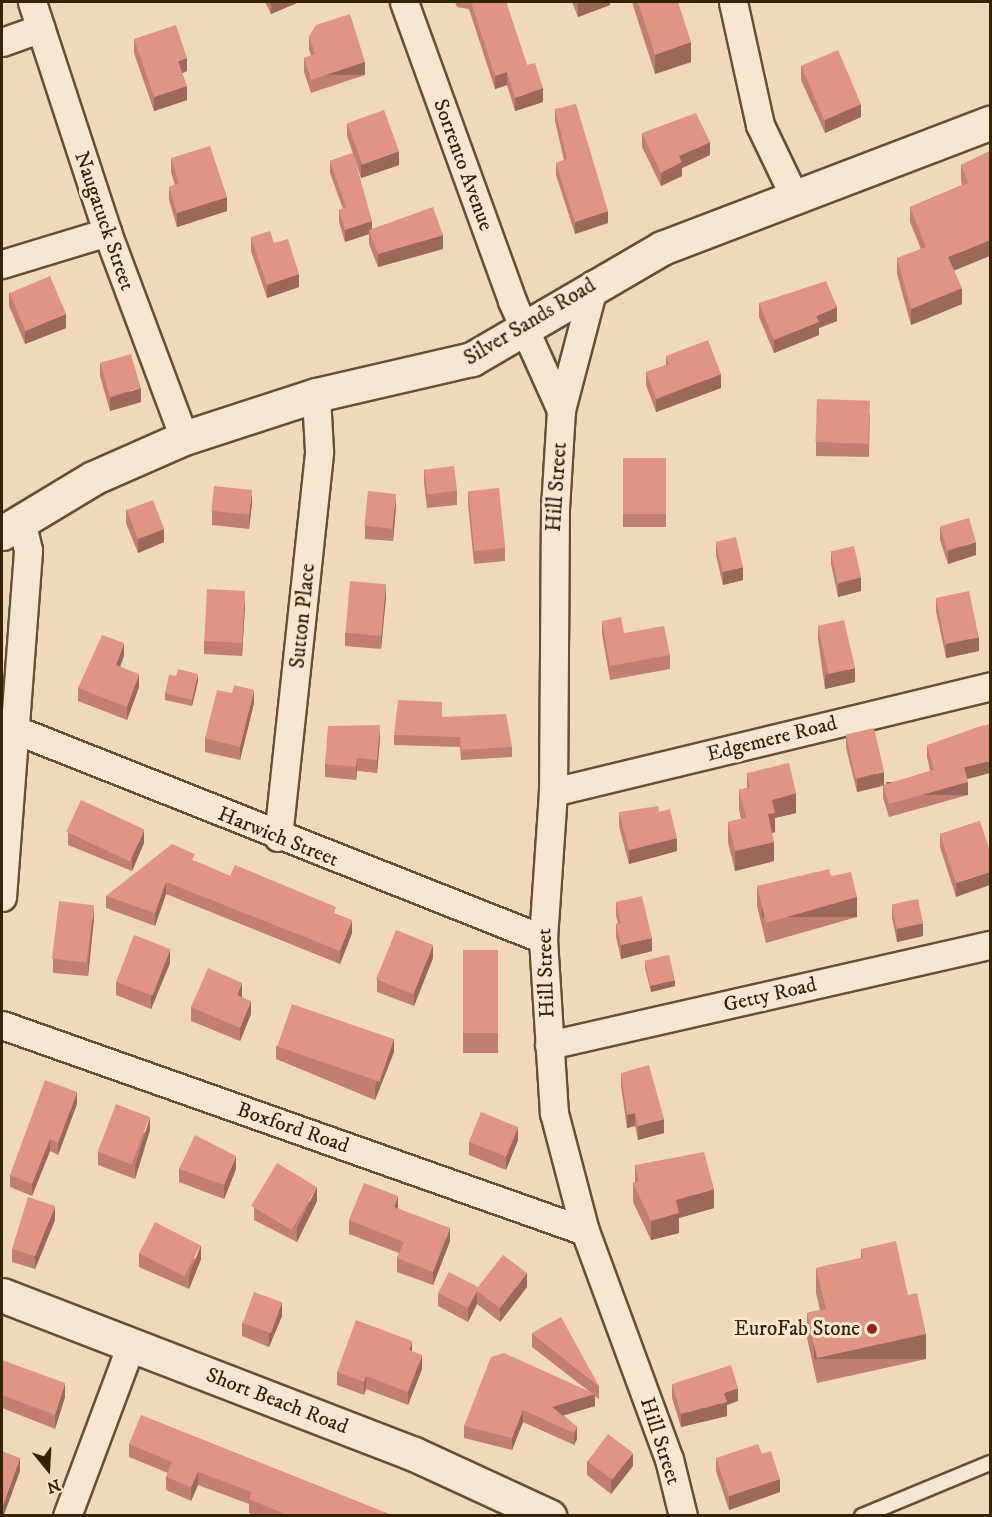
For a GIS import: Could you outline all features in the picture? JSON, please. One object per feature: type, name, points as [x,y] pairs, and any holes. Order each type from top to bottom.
[{"type":"main road","name":"Silver Sands Road","points":[[12,528],[93,478],[184,438],[316,395],[450,367],[526,327],[594,284],[662,248],[990,123]]},
{"type":"main road","name":"Short Beach Road","points":[[2,1295],[414,1454],[549,1515]]},
{"type":"street","name":"Naugatuck Street","points":[[32,2],[107,232],[184,438]]},
{"type":"street","name":"Sorrento Avenue","points":[[404,2],[526,327]]},
{"type":"street","points":[[733,2],[760,125],[794,196]]},
{"type":"street","points":[[2,42],[41,28]]},
{"type":"street","points":[[2,264],[107,232]]},
{"type":"street","name":"Hill Street","points":[[594,284],[561,410],[552,581],[553,792],[543,939],[549,1045],[554,1113],[585,1231],[669,1459],[683,1515]]},
{"type":"street","name":"Hill Street","points":[[526,327],[561,410]]},
{"type":"street","name":"Sutton Place","points":[[278,837],[319,451],[316,395]]},
{"type":"street","points":[[2,897],[28,550],[12,528]]},
{"type":"street","name":"Edgemere Road","points":[[553,792],[990,686]]},
{"type":"street","name":"Harwich Street","points":[[16,730],[278,837],[543,939]]},
{"type":"street","name":"Getty Road","points":[[549,1045],[990,945]]},
{"type":"street","name":"Boxford Road","points":[[2,1025],[585,1231]]},
{"type":"street","points":[[67,1515],[131,1345]]},
{"type":"lane","points":[[862,1515],[884,1510],[990,1463]]},
{"type":"building","points":[[471,2],[506,2],[527,65],[535,63],[543,88],[515,98],[507,72],[495,76]]},
{"type":"building","points":[[638,2],[678,2],[691,42],[655,55]]},
{"type":"building","points":[[350,14],[365,62],[311,80],[304,58],[315,54],[309,36],[316,25]]},
{"type":"building","points":[[176,25],[187,58],[178,61],[187,86],[154,97],[134,39]]},
{"type":"building","points":[[838,50],[861,104],[824,120],[801,66]]},
{"type":"building","points":[[576,104],[608,211],[575,222],[556,163],[567,159],[555,109]]},
{"type":"building","points":[[384,110],[399,151],[362,165],[347,123]]},
{"type":"building","points":[[696,113],[710,142],[679,156],[682,162],[661,173],[642,133]]},
{"type":"building","points":[[210,146],[227,197],[177,213],[169,187],[179,183],[171,158]]},
{"type":"building","points":[[990,151],[990,240],[948,257],[962,288],[911,309],[897,258],[926,247],[910,207],[968,183],[961,165]]},
{"type":"building","points":[[353,153],[372,221],[345,230],[339,210],[346,207],[330,161]]},
{"type":"building","points":[[433,207],[443,235],[378,254],[369,230]]},
{"type":"building","points":[[270,231],[274,243],[288,239],[299,274],[267,285],[251,237]]},
{"type":"building","points":[[50,276],[66,314],[26,331],[9,293]]},
{"type":"building","points":[[826,281],[837,307],[816,316],[819,322],[774,340],[759,303]]},
{"type":"building","points":[[708,340],[721,374],[656,399],[646,372],[669,364],[666,356]]},
{"type":"building","points":[[131,354],[141,388],[110,396],[100,363]]},
{"type":"building","points":[[817,399],[870,401],[868,444],[815,442]]},
{"type":"building","points":[[623,458],[666,458],[666,514],[623,514]]},
{"type":"building","points":[[454,466],[457,491],[427,494],[424,470]]},
{"type":"building","points":[[214,486],[252,490],[249,515],[211,511]]},
{"type":"building","points":[[499,488],[505,548],[474,551],[468,491]]},
{"type":"building","points":[[368,491],[396,494],[392,529],[364,526]]},
{"type":"building","points":[[153,500],[164,529],[138,539],[127,510]]},
{"type":"building","points":[[969,518],[976,542],[947,550],[940,526]]},
{"type":"building","points":[[736,537],[743,567],[723,572],[716,542]]},
{"type":"building","points":[[854,546],[861,577],[838,583],[831,551]]},
{"type":"building","points":[[350,581],[386,584],[381,636],[345,633]]},
{"type":"building","points":[[207,589],[245,591],[242,643],[204,641]]},
{"type":"building","points":[[969,591],[979,637],[946,644],[936,598]]},
{"type":"building","points":[[621,617],[624,633],[664,626],[670,655],[610,666],[602,621]]},
{"type":"building","points":[[844,620],[855,668],[829,674],[818,626]]},
{"type":"building","points":[[102,635],[124,643],[116,665],[139,674],[127,707],[78,688]]},
{"type":"building","points":[[178,669],[198,674],[192,700],[165,693],[169,675],[176,676]]},
{"type":"building","points":[[234,685],[254,690],[240,747],[205,738],[217,690],[232,693]]},
{"type":"building","points":[[398,700],[442,702],[442,717],[506,714],[512,747],[461,750],[460,737],[394,735]]},
{"type":"building","points":[[990,724],[990,761],[964,767],[968,782],[889,804],[883,785],[934,770],[927,745]]},
{"type":"building","points":[[380,725],[377,760],[357,758],[356,767],[325,764],[328,726]]},
{"type":"building","points":[[874,728],[884,772],[856,778],[846,735]]},
{"type":"building","points":[[789,763],[796,793],[772,800],[775,813],[768,814],[774,842],[735,851],[728,822],[746,818],[739,790],[750,787],[747,773]]},
{"type":"building","points":[[81,800],[144,830],[130,861],[66,832]]},
{"type":"building","points":[[658,806],[659,812],[670,809],[677,838],[629,850],[619,812]]},
{"type":"building","points":[[980,821],[990,851],[990,872],[956,883],[940,834]]},
{"type":"building","points":[[172,844],[195,854],[192,860],[230,876],[235,865],[336,907],[334,913],[352,920],[340,951],[166,882],[155,913],[106,896]]},
{"type":"building","points":[[829,869],[831,876],[851,872],[857,897],[766,923],[757,886]]},
{"type":"building","points":[[642,896],[652,938],[621,945],[616,924],[621,923],[616,902]]},
{"type":"building","points":[[918,899],[923,923],[897,929],[892,905]]},
{"type":"building","points":[[59,901],[94,905],[87,963],[52,959]]},
{"type":"building","points":[[396,930],[433,945],[413,994],[376,979]]},
{"type":"building","points":[[134,935],[170,949],[152,996],[116,982]]},
{"type":"building","points":[[463,950],[498,950],[498,1033],[463,1033]]},
{"type":"building","points":[[669,955],[675,980],[650,986],[645,961]]},
{"type":"building","points":[[208,968],[242,983],[237,995],[251,1001],[240,1028],[191,1007]]},
{"type":"building","points":[[292,1004],[394,1039],[379,1082],[277,1047]]},
{"type":"building","points":[[649,1065],[664,1119],[638,1126],[635,1113],[627,1115],[621,1073]]},
{"type":"building","points":[[45,1080],[77,1092],[58,1143],[50,1139],[32,1184],[10,1175]]},
{"type":"building","points":[[116,1104],[150,1117],[131,1165],[98,1152]]},
{"type":"building","points":[[481,1112],[518,1127],[506,1157],[469,1142]]},
{"type":"building","points":[[195,1135],[236,1156],[224,1185],[179,1169]]},
{"type":"building","points":[[704,1152],[714,1189],[676,1200],[679,1213],[651,1221],[633,1183],[639,1181],[635,1165]]},
{"type":"building","points":[[277,1163],[317,1187],[292,1230],[251,1206]]},
{"type":"building","points":[[364,1183],[398,1196],[394,1207],[450,1228],[433,1272],[397,1258],[404,1242],[349,1220]]},
{"type":"building","points":[[28,1197],[55,1206],[35,1256],[12,1249]]},
{"type":"building","points":[[155,1222],[200,1245],[185,1276],[139,1253]]},
{"type":"building","name":"EuroFab Stone","points":[[896,1241],[908,1295],[917,1293],[926,1334],[817,1358],[807,1313],[826,1309],[816,1268],[863,1258],[861,1249]]},
{"type":"building","points":[[503,1255],[527,1273],[500,1308],[477,1291],[468,1308],[438,1293],[449,1272],[478,1287]]},
{"type":"building","points":[[254,1292],[282,1302],[271,1333],[243,1323]]},
{"type":"building","points":[[561,1317],[599,1386],[532,1333]]},
{"type":"building","points":[[356,1320],[412,1341],[409,1350],[422,1355],[408,1392],[366,1376],[364,1382],[337,1372]]},
{"type":"building","points":[[504,1353],[595,1394],[552,1407],[577,1427],[574,1433],[523,1410],[512,1438],[464,1426],[491,1357]]},
{"type":"building","points":[[2,1360],[65,1383],[55,1415],[2,1395]]},
{"type":"building","points":[[731,1365],[738,1388],[724,1393],[727,1402],[681,1414],[672,1384]]},
{"type":"building","points":[[141,1415],[392,1515],[287,1515],[249,1499],[252,1492],[198,1472],[191,1487],[166,1477],[172,1462],[129,1444]]},
{"type":"building","points":[[608,1434],[633,1453],[612,1480],[588,1461]]},
{"type":"building","points":[[758,1444],[762,1454],[771,1451],[780,1479],[729,1496],[716,1458]]},
{"type":"building","points":[[2,1451],[20,1458],[2,1508]]},
{"type":"place","name":"EuroFab Stone","points":[[872,1329]]}]
